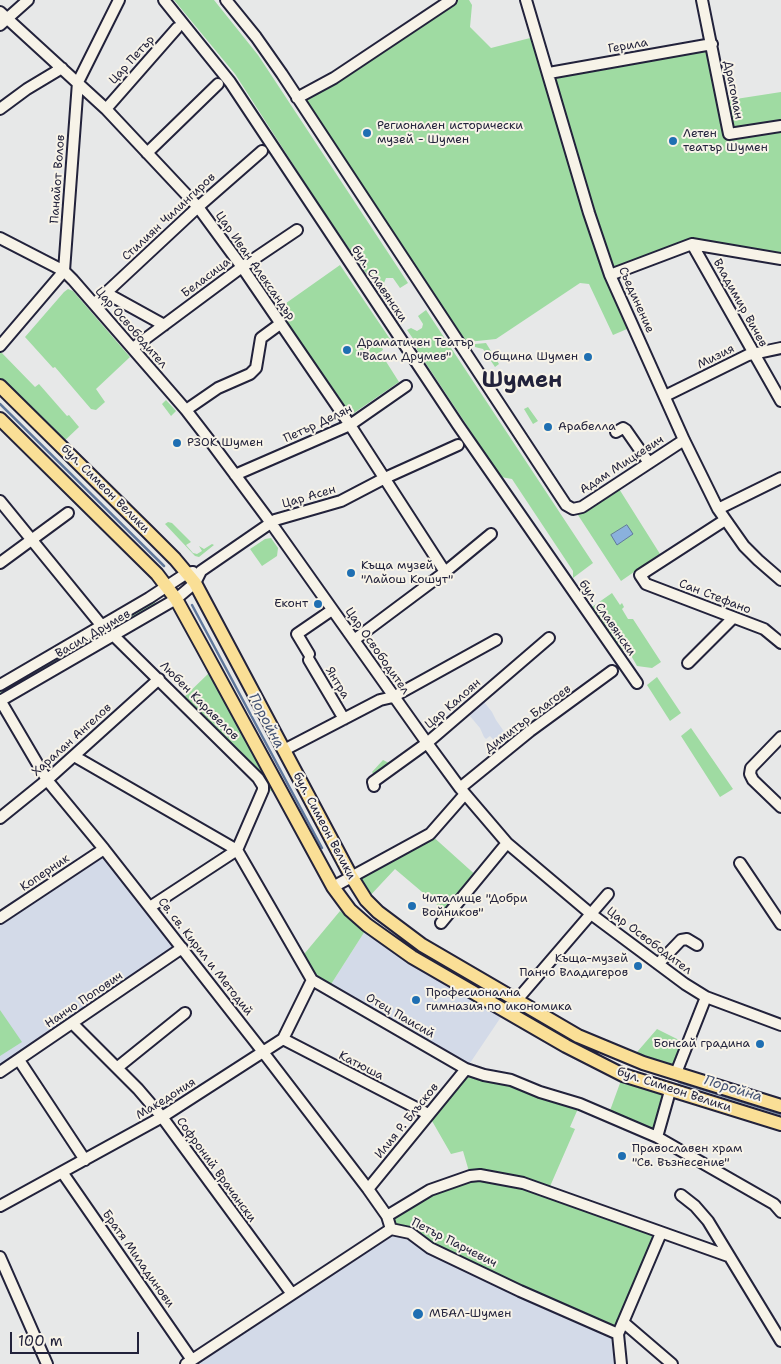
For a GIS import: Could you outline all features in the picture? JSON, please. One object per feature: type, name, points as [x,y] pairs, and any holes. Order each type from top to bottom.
[{"type":"main road","name":"бул. Симеон Велики","points":[[0,386],[148,532],[191,578],[351,876],[366,900],[378,912],[422,945],[578,1036],[631,1059],[781,1106]]},
{"type":"main road","name":"бул. Симеон Велики","points":[[0,419],[167,586],[176,599],[333,887],[350,910],[367,925],[412,956],[566,1046],[622,1075],[781,1124]]},
{"type":"street","points":[[4,22],[28,0]]},
{"type":"street","name":"Панайот Волов","points":[[64,271],[78,82],[119,0]]},
{"type":"street","name":"бул. Славянски","points":[[164,0],[230,82],[469,440],[637,684]]},
{"type":"street","points":[[226,0],[256,36],[299,100],[325,86],[334,78],[451,0]]},
{"type":"street","name":"Драгоман","points":[[702,0],[729,134],[781,126]]},
{"type":"street","name":"Съединение","points":[[528,2],[589,213],[610,275],[684,440],[718,509],[744,546],[781,580]]},
{"type":"street","name":"Цар Иван Александър","points":[[0,12],[4,22],[62,68],[106,109],[198,207],[242,267],[350,425],[445,572]]},
{"type":"street","name":"Цар Петър","points":[[106,109],[177,28]]},
{"type":"street","name":"Герила","points":[[549,73],[712,44]]},
{"type":"street","points":[[0,110],[27,89],[62,68]]},
{"type":"street","points":[[147,153],[218,84]]},
{"type":"street","name":"Адам Мицкевич","points":[[299,100],[566,505],[574,509],[582,507],[684,440]]},
{"type":"street","name":"Стилиян Чилингиров","points":[[94,304],[198,207],[262,151]]},
{"type":"street","name":"Беласица","points":[[133,348],[242,267],[297,230]]},
{"type":"street","name":"Цар Освободител","points":[[0,238],[64,271],[186,410],[271,522],[427,744],[462,791],[507,843],[591,914],[685,984],[706,997],[781,1026]]},
{"type":"street","points":[[610,275],[692,244],[781,260]]},
{"type":"street","name":"Владимир Вичев","points":[[692,244],[781,401]]},
{"type":"street","points":[[0,346],[64,271]]},
{"type":"street","points":[[106,293],[164,325]]},
{"type":"street","points":[[186,410],[218,388],[248,375],[256,368],[261,338],[280,324]]},
{"type":"street","name":"Мизия","points":[[665,396],[753,352],[781,348]]},
{"type":"street","name":"Петър Делян","points":[[235,475],[350,425],[406,386]]},
{"type":"street","points":[[616,432],[623,428],[626,430],[649,463]]},
{"type":"street","name":"Цар Асен","points":[[191,578],[275,520],[341,501],[385,478],[458,445]]},
{"type":"street","points":[[718,509],[781,478]]},
{"type":"street","points":[[0,501],[102,626]]},
{"type":"street","points":[[0,563],[68,512]]},
{"type":"street","name":"Сан Стефано","points":[[725,520],[640,575],[646,584],[764,629],[781,643]]},
{"type":"street","points":[[354,640],[445,572],[491,534]]},
{"type":"street","name":"Васил Друмев","points":[[0,685],[167,586],[191,578]]},
{"type":"street","name":"Васил Друмев","points":[[0,701],[176,599],[191,578]]},
{"type":"street","name":"Янтра","points":[[332,610],[296,634],[344,719]]},
{"type":"street","points":[[688,663],[733,618]]},
{"type":"street","name":"Любен Каравелов","points":[[114,636],[264,786],[237,850]]},
{"type":"street","name":"Цар Калоян","points":[[374,786],[372,782],[427,744],[549,638]]},
{"type":"street","points":[[284,750],[380,700],[393,697],[496,640]]},
{"type":"street","name":"Димитър Благоев","points":[[333,887],[430,834],[462,791],[530,731],[612,671]]},
{"type":"street","name":"Харалан Ангелов","points":[[0,818],[47,780],[158,679]]},
{"type":"street","name":"Св. св. Кирил и Методий","points":[[0,701],[47,780],[182,948],[368,1189],[387,1216],[391,1229]]},
{"type":"street","points":[[781,737],[751,768],[750,774],[753,780],[781,807]]},
{"type":"street","points":[[74,756],[237,850],[150,908]]},
{"type":"street","points":[[441,923],[507,843]]},
{"type":"street","name":"Коперник","points":[[0,918],[104,849]]},
{"type":"street","name":"Отец Паисий","points":[[237,850],[312,980],[466,1069],[484,1075],[511,1080],[540,1092],[580,1104],[657,1137],[774,1204],[781,1212]]},
{"type":"street","points":[[740,863],[781,924]]},
{"type":"street","points":[[516,1001],[608,894]]},
{"type":"street","points":[[658,964],[681,940],[687,938],[697,944]]},
{"type":"street","name":"Нанчо Попович","points":[[0,1072],[182,948]]},
{"type":"street","points":[[283,1039],[312,980]]},
{"type":"street","points":[[676,1073],[706,997]]},
{"type":"street","points":[[118,1067],[185,1013]]},
{"type":"street","name":"Софроний Врачански","points":[[72,1023],[118,1067],[162,1117],[292,1294]]},
{"type":"street","name":"Македония","points":[[0,1206],[162,1117],[283,1039]]},
{"type":"street","name":"Катюша","points":[[283,1039],[428,1114]]},
{"type":"street","points":[[19,1060],[85,1160]]},
{"type":"street","name":"Илия Р. Блъсков","points":[[368,1189],[466,1069]]},
{"type":"street","points":[[657,1137],[670,1091]]},
{"type":"street","name":"Братя Миладинови","points":[[62,1172],[189,1362]]},
{"type":"street","points":[[387,1216],[430,1190],[470,1176],[480,1175],[523,1183],[728,1256]]},
{"type":"street","points":[[681,1195],[695,1206],[708,1221],[781,1341]]},
{"type":"street","name":"Петър Парчевич","points":[[189,1362],[391,1229],[410,1233],[430,1248],[520,1291],[618,1334]]},
{"type":"street","points":[[622,1364],[618,1334],[661,1233]]},
{"type":"street","points":[[0,1257],[46,1364]]},
{"type":"street","points":[[623,1322],[672,1364]]},
{"type":"shaded area","points":[[484,702],[510,740],[501,748],[490,736],[486,739],[484,737],[480,728],[469,715]]},
{"type":"shaded area","points":[[104,849],[182,948],[0,1072],[0,913]]},
{"type":"shaded area","name":"Професионална гимназия по икономика","points":[[365,931],[505,1011],[466,1069],[328,989]]},
{"type":"shaded area","name":"МБАЛ-Шумен","points":[[391,1229],[618,1334],[621,1364],[186,1364]]},
{"type":"green space","points":[[174,0],[214,0],[258,55],[408,283],[400,288],[393,278],[386,278],[384,283],[385,289],[382,293],[374,280],[368,276],[320,206],[235,74]]},
{"type":"green space","points":[[451,0],[469,0],[472,5],[470,27],[491,48],[538,36],[549,73],[712,44],[723,101],[781,92],[781,259],[692,244],[610,275],[634,326],[613,335],[589,284],[580,283],[496,339],[458,343],[300,103]]},
{"type":"green space","points":[[340,265],[390,339],[381,345],[383,350],[380,352],[399,382],[351,415],[324,375],[322,377],[272,313]]},
{"type":"green space","points":[[68,289],[73,291],[130,357],[96,389],[105,402],[96,410],[91,409],[55,367],[53,368],[25,337]]},
{"type":"green space","points":[[426,310],[593,563],[573,578],[573,571],[512,479],[501,477],[417,350],[416,343],[407,330],[411,328],[417,331],[422,328],[423,324],[418,316]]},
{"type":"green space","points":[[486,343],[499,364],[495,367],[483,349],[475,347],[475,344]]},
{"type":"green space","points":[[0,351],[35,387],[39,384],[79,427],[60,445],[0,386]]},
{"type":"green space","points":[[166,400],[176,411],[171,416],[162,404]]},
{"type":"green space","points":[[528,407],[538,421],[533,424],[524,409]]},
{"type":"green space","points":[[616,484],[660,554],[621,581],[576,512]]},
{"type":"green space","points":[[168,522],[172,523],[191,542],[186,545],[193,553],[197,554],[202,551],[199,546],[204,549],[212,544],[214,545],[199,557],[195,556],[165,524]]},
{"type":"green space","points":[[271,538],[278,548],[277,556],[262,566],[250,549],[265,539]]},
{"type":"green space","points":[[612,593],[620,605],[622,603],[624,607],[622,609],[628,619],[633,619],[661,662],[652,668],[637,666],[629,652],[620,649],[592,607]]},
{"type":"green space","points":[[154,599],[158,610],[0,701],[0,685]]},
{"type":"green space","points":[[209,673],[219,686],[279,796],[263,786],[180,701]]},
{"type":"green space","points":[[657,677],[681,713],[670,721],[647,685]]},
{"type":"green space","points":[[691,728],[733,789],[720,797],[681,736]]},
{"type":"green space","points":[[383,760],[391,764],[375,776],[372,772]]},
{"type":"green space","points":[[430,834],[479,878],[448,914],[395,869],[366,900],[351,876]]},
{"type":"green space","points":[[340,911],[365,931],[328,989],[312,980],[300,959]]},
{"type":"green space","points":[[0,1010],[22,1042],[0,1056]]},
{"type":"green space","points":[[657,1029],[687,1044],[676,1073],[631,1059]]},
{"type":"green space","points":[[466,1069],[580,1104],[570,1127],[575,1129],[548,1191],[661,1233],[618,1334],[399,1230],[387,1216],[470,1175],[463,1151],[451,1154],[428,1114]]},
{"type":"green space","points":[[623,1075],[670,1091],[657,1137],[608,1116]]},
{"type":"water","points":[[627,525],[633,534],[617,545],[611,535]]},
{"type":"waterway","name":"Поройна","points":[[0,404],[164,566]]},
{"type":"waterway","name":"Поройна","points":[[192,605],[322,848]]},
{"type":"waterway","name":"Поройна","points":[[679,1082],[781,1114]]},
{"type":"place","name":"Регионален исторически музей - Шумен","points":[[367,133]]},
{"type":"place","name":"Летен театър Шумен","points":[[673,141]]},
{"type":"place","name":"Драматичен Театър \"Васил Друмев\"","points":[[347,350]]},
{"type":"place","name":"Община Шумен","points":[[588,357]]},
{"type":"place","name":"Арабелла","points":[[548,427]]},
{"type":"place","name":"РЗОК Шумен","points":[[177,443]]},
{"type":"place","name":"Къща музей \"Лайош Кошут\"","points":[[351,573]]},
{"type":"place","name":"Еконт","points":[[318,604]]},
{"type":"place","name":"Читалище \"Добри Войников\"","points":[[412,906]]},
{"type":"place","name":"Къща-музей Панчо Владигеров","points":[[638,966]]},
{"type":"place","name":"Професионална гимназия по икономика","points":[[416,1000]]},
{"type":"place","name":"Бонсай градина","points":[[760,1044]]},
{"type":"place","name":"Православен храм \"Св. Възнесение\"","points":[[622,1156]]},
{"type":"place","name":"МБАЛ-Шумен","points":[[418,1314]]},
{"type":"district","name":"Шумен","points":[[522,381]]}]
